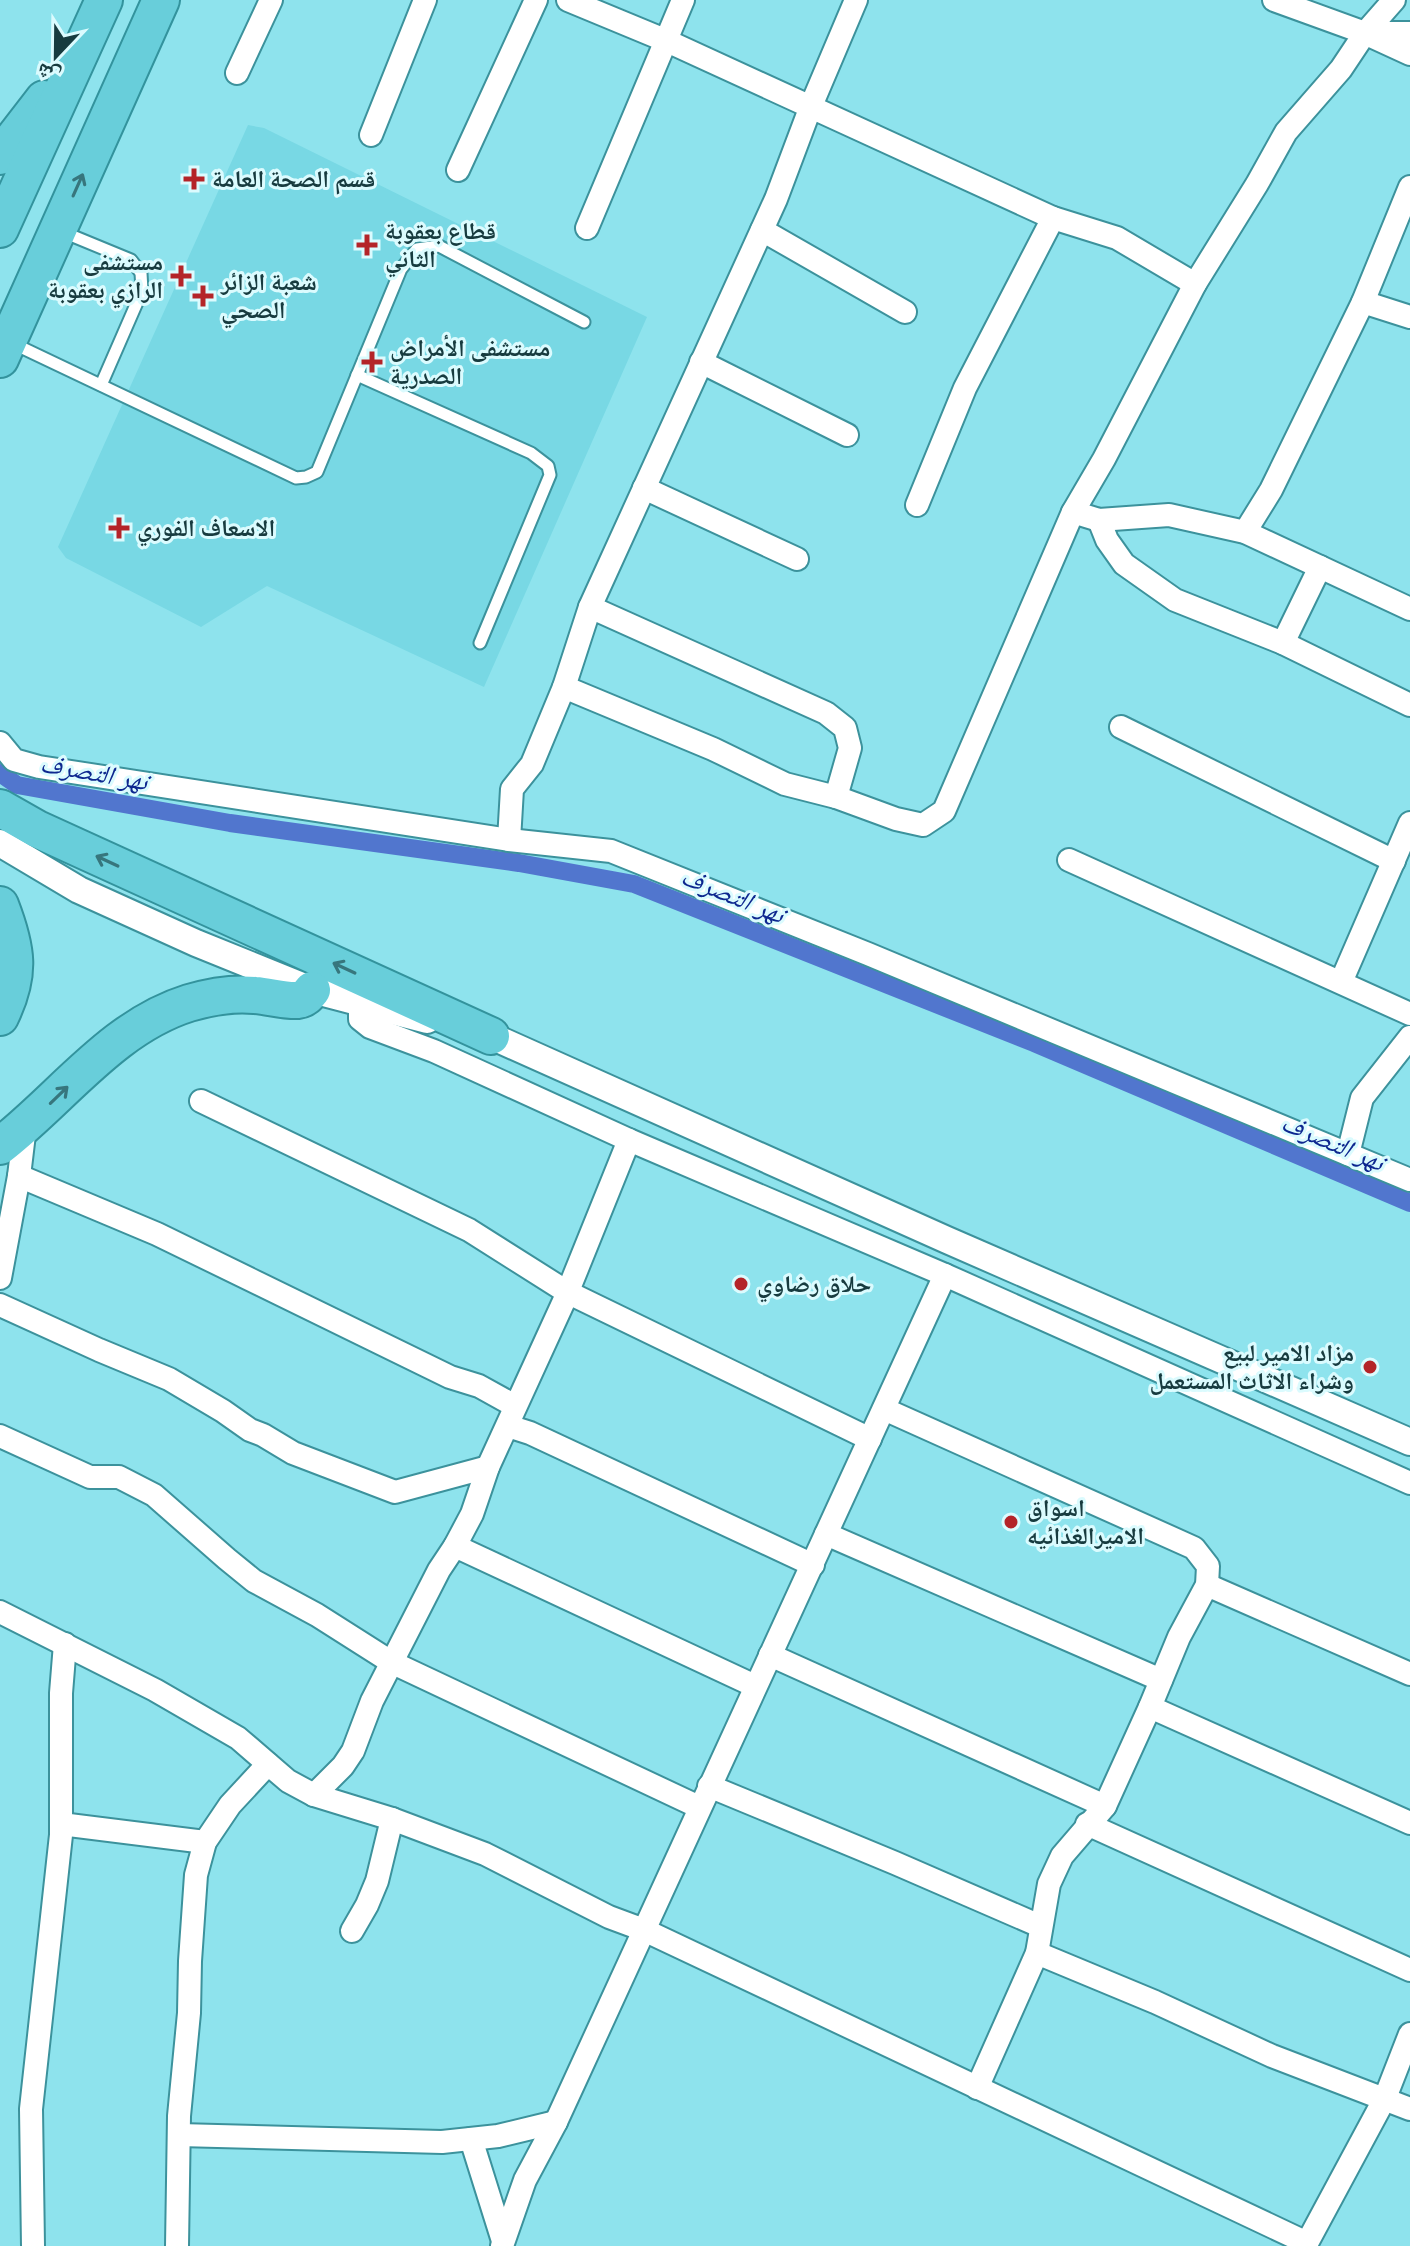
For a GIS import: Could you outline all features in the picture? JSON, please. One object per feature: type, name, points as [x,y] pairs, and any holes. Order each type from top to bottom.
[{"type":"highway","points":[[0,229],[104,0]]},
{"type":"highway","points":[[4,350],[161,0]]},
{"type":"highway","points":[[0,156],[80,54]]},
{"type":"highway","points":[[0,808],[37,829],[491,1036]]},
{"type":"highway","points":[[0,905],[12,935],[15,962],[10,996],[0,1017]]},
{"type":"highway","points":[[15,1149],[108,1048],[156,1016],[188,1003],[218,996],[251,994],[298,1000],[307,997],[312,990]]},
{"type":"street","points":[[237,73],[271,0]]},
{"type":"street","points":[[371,135],[425,0]]},
{"type":"street","points":[[458,170],[536,0]]},
{"type":"street","points":[[568,0],[667,41],[1053,218],[1117,238],[1195,284]]},
{"type":"street","points":[[587,228],[683,0]]},
{"type":"street","points":[[509,840],[512,789],[532,764],[564,687],[590,607],[776,199],[856,0]]},
{"type":"street","points":[[1274,0],[1365,33],[1410,54]]},
{"type":"street","points":[[564,687],[713,749],[785,784],[923,825],[944,811],[1073,512],[1195,284],[1286,132],[1341,69],[1365,33],[1394,0]]},
{"type":"street","points":[[1365,33],[1410,33]]},
{"type":"street","points":[[1245,532],[1271,490],[1363,302],[1410,187]]},
{"type":"street","points":[[917,505],[965,388],[1053,218]]},
{"type":"street","points":[[762,230],[905,312]]},
{"type":"street","points":[[1363,302],[1410,317]]},
{"type":"street","points":[[701,362],[847,435]]},
{"type":"street","points":[[644,488],[797,559]]},
{"type":"street","points":[[1073,512],[1099,520],[1169,515],[1245,532],[1410,609]]},
{"type":"street","points":[[1099,520],[1107,540],[1124,564],[1175,600],[1283,643],[1410,705]]},
{"type":"street","points":[[1283,643],[1320,567]]},
{"type":"street","points":[[590,607],[826,713],[845,728],[850,748],[836,797]]},
{"type":"street","points":[[1121,727],[1394,861]]},
{"type":"street","points":[[0,743],[14,760],[39,767],[509,840],[611,851],[868,954],[1410,1180]]},
{"type":"street","points":[[1341,982],[1410,823]]},
{"type":"street","points":[[0,843],[79,890],[196,943],[312,990],[491,1036],[1410,1442]]},
{"type":"street","points":[[1069,860],[1410,1014]]},
{"type":"street","points":[[360,1003],[360,1019],[370,1027],[434,1051],[629,1140],[945,1275],[1410,1483]]},
{"type":"street","points":[[1348,1154],[1362,1098],[1410,1037]]},
{"type":"street","points":[[201,1101],[469,1230],[567,1292],[870,1439]]},
{"type":"street","points":[[314,1795],[343,1766],[353,1751],[391,1662],[472,1514],[488,1467],[567,1292],[629,1140]]},
{"type":"street","points":[[0,1278],[15,1149],[157,1234],[450,1377],[479,1386],[530,1433],[813,1565]]},
{"type":"street","points":[[502,2244],[525,2180],[556,2122],[945,1275]]},
{"type":"street","points":[[0,1305],[169,1379],[293,1453],[395,1492],[488,1467]]},
{"type":"street","points":[[884,1409],[1194,1548],[1208,1566],[1207,1585],[1179,1637],[1105,1806],[1062,1856],[1049,1884],[1037,1953],[977,2088]]},
{"type":"street","points":[[0,1436],[90,1477],[119,1477],[154,1495],[254,1581],[317,1615],[391,1662],[699,1807]]},
{"type":"street","points":[[826,1534],[1161,1680]]},
{"type":"street","points":[[455,1546],[755,1686]]},
{"type":"street","points":[[1207,1585],[1410,1674]]},
{"type":"street","points":[[0,1612],[155,1690],[238,1738],[288,1781],[314,1795],[392,1819],[485,1854],[609,1917],[644,1930],[1305,2244],[1385,2098],[1410,2034]]},
{"type":"street","points":[[33,2246],[31,2109],[61,1824],[61,1693],[65,1644]]},
{"type":"street","points":[[770,1655],[1105,1806]]},
{"type":"street","points":[[1150,1707],[1410,1823]]},
{"type":"street","points":[[177,2246],[179,2135],[196,1875],[205,1842],[230,1805],[268,1764]]},
{"type":"street","points":[[709,1786],[1040,1926]]},
{"type":"street","points":[[352,1931],[377,1881],[392,1819]]},
{"type":"street","points":[[61,1824],[205,1842]]},
{"type":"street","points":[[1087,1824],[1410,1970]]},
{"type":"street","points":[[1037,1953],[1155,2002],[1272,2056],[1410,2109]]},
{"type":"street","points":[[179,2135],[442,2142],[498,2136],[556,2122]]},
{"type":"street","points":[[471,2139],[502,2244]]},
{"type":"lane","points":[[58,230],[131,260],[141,273],[142,291],[101,385]]},
{"type":"lane","points":[[4,350],[101,385],[296,478],[317,472],[401,269],[417,249],[439,246],[584,322]]},
{"type":"lane","points":[[357,375],[531,453],[548,466],[550,475],[480,643]]},
{"type":"shaded area","points":[[248,125],[264,128],[647,317],[484,687],[267,586],[201,627],[66,558],[58,547]]},
{"type":"waterway","name":"نهر التصرف","points":[[0,773],[17,785],[230,823],[519,863],[634,884],[1034,1043],[1410,1203]]},
{"type":"place","name":"قسم الصحة العامة","points":[[194,179]]},
{"type":"place","name":"قطاع بعقوبة الثاني","points":[[367,245]]},
{"type":"place","name":"مستشفى الرازي بعقوبة","points":[[181,276]]},
{"type":"place","name":"شعبة الزائر الصحي","points":[[203,296]]},
{"type":"place","name":"مستشفى الأمراض الصدرية","points":[[372,362]]},
{"type":"place","name":"الاسعاف الفوري","points":[[119,528]]},
{"type":"place","name":"حلاق رضاوي","points":[[741,1284]]},
{"type":"place","name":"مزاد الامير لبيع وشراء الاثاث المستعمل","points":[[1370,1367]]},
{"type":"place","name":"اسواق الاميرالغذائيه","points":[[1011,1522]]}]
